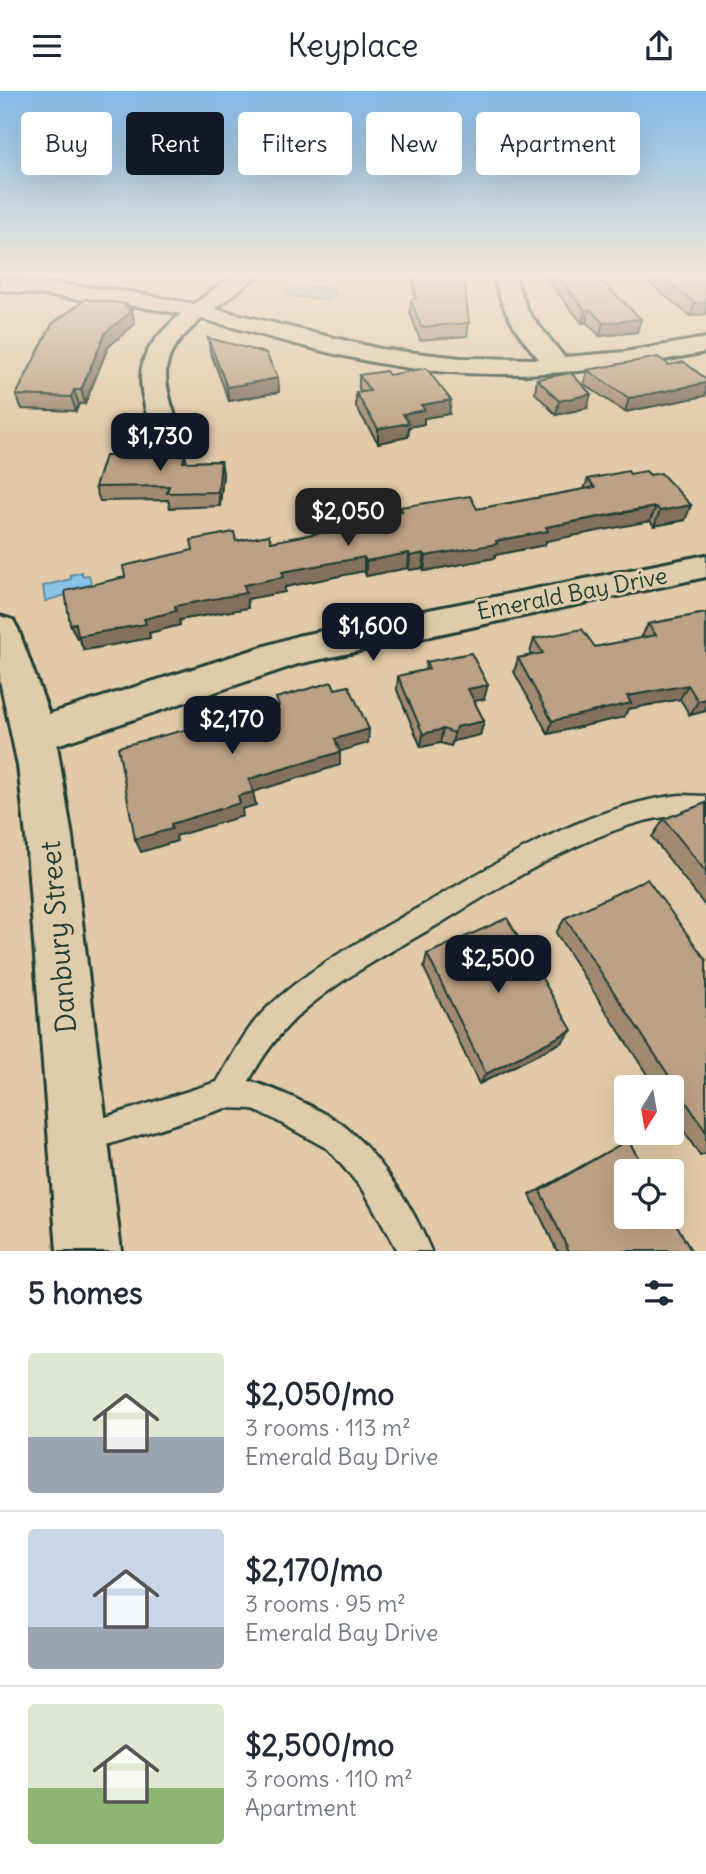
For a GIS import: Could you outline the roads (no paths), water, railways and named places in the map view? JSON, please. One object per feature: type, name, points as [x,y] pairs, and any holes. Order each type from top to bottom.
[{"type":"street","points":[[163,422],[152,376],[164,343],[181,328]]},
{"type":"street","points":[[260,328],[332,346],[428,363],[483,369],[647,356],[706,345]]},
{"type":"street","points":[[526,328],[556,364]]},
{"type":"street","name":"Emerald Bay Drive","points":[[34,736],[174,688],[297,650],[706,566]]},
{"type":"street","name":"Danbury Street","points":[[0,629],[19,675],[45,795],[76,1140],[89,1251]]},
{"type":"lane","points":[[226,1094],[274,1020],[314,985],[383,942],[451,903],[604,824],[649,810],[691,804],[706,806]]},
{"type":"lane","points":[[76,1140],[226,1094],[251,1095],[279,1105],[338,1139],[374,1180],[415,1251]]},
{"type":"water","points":[[82,572],[82,576],[89,575],[92,588],[45,601],[43,586],[71,579],[70,575]]}]
